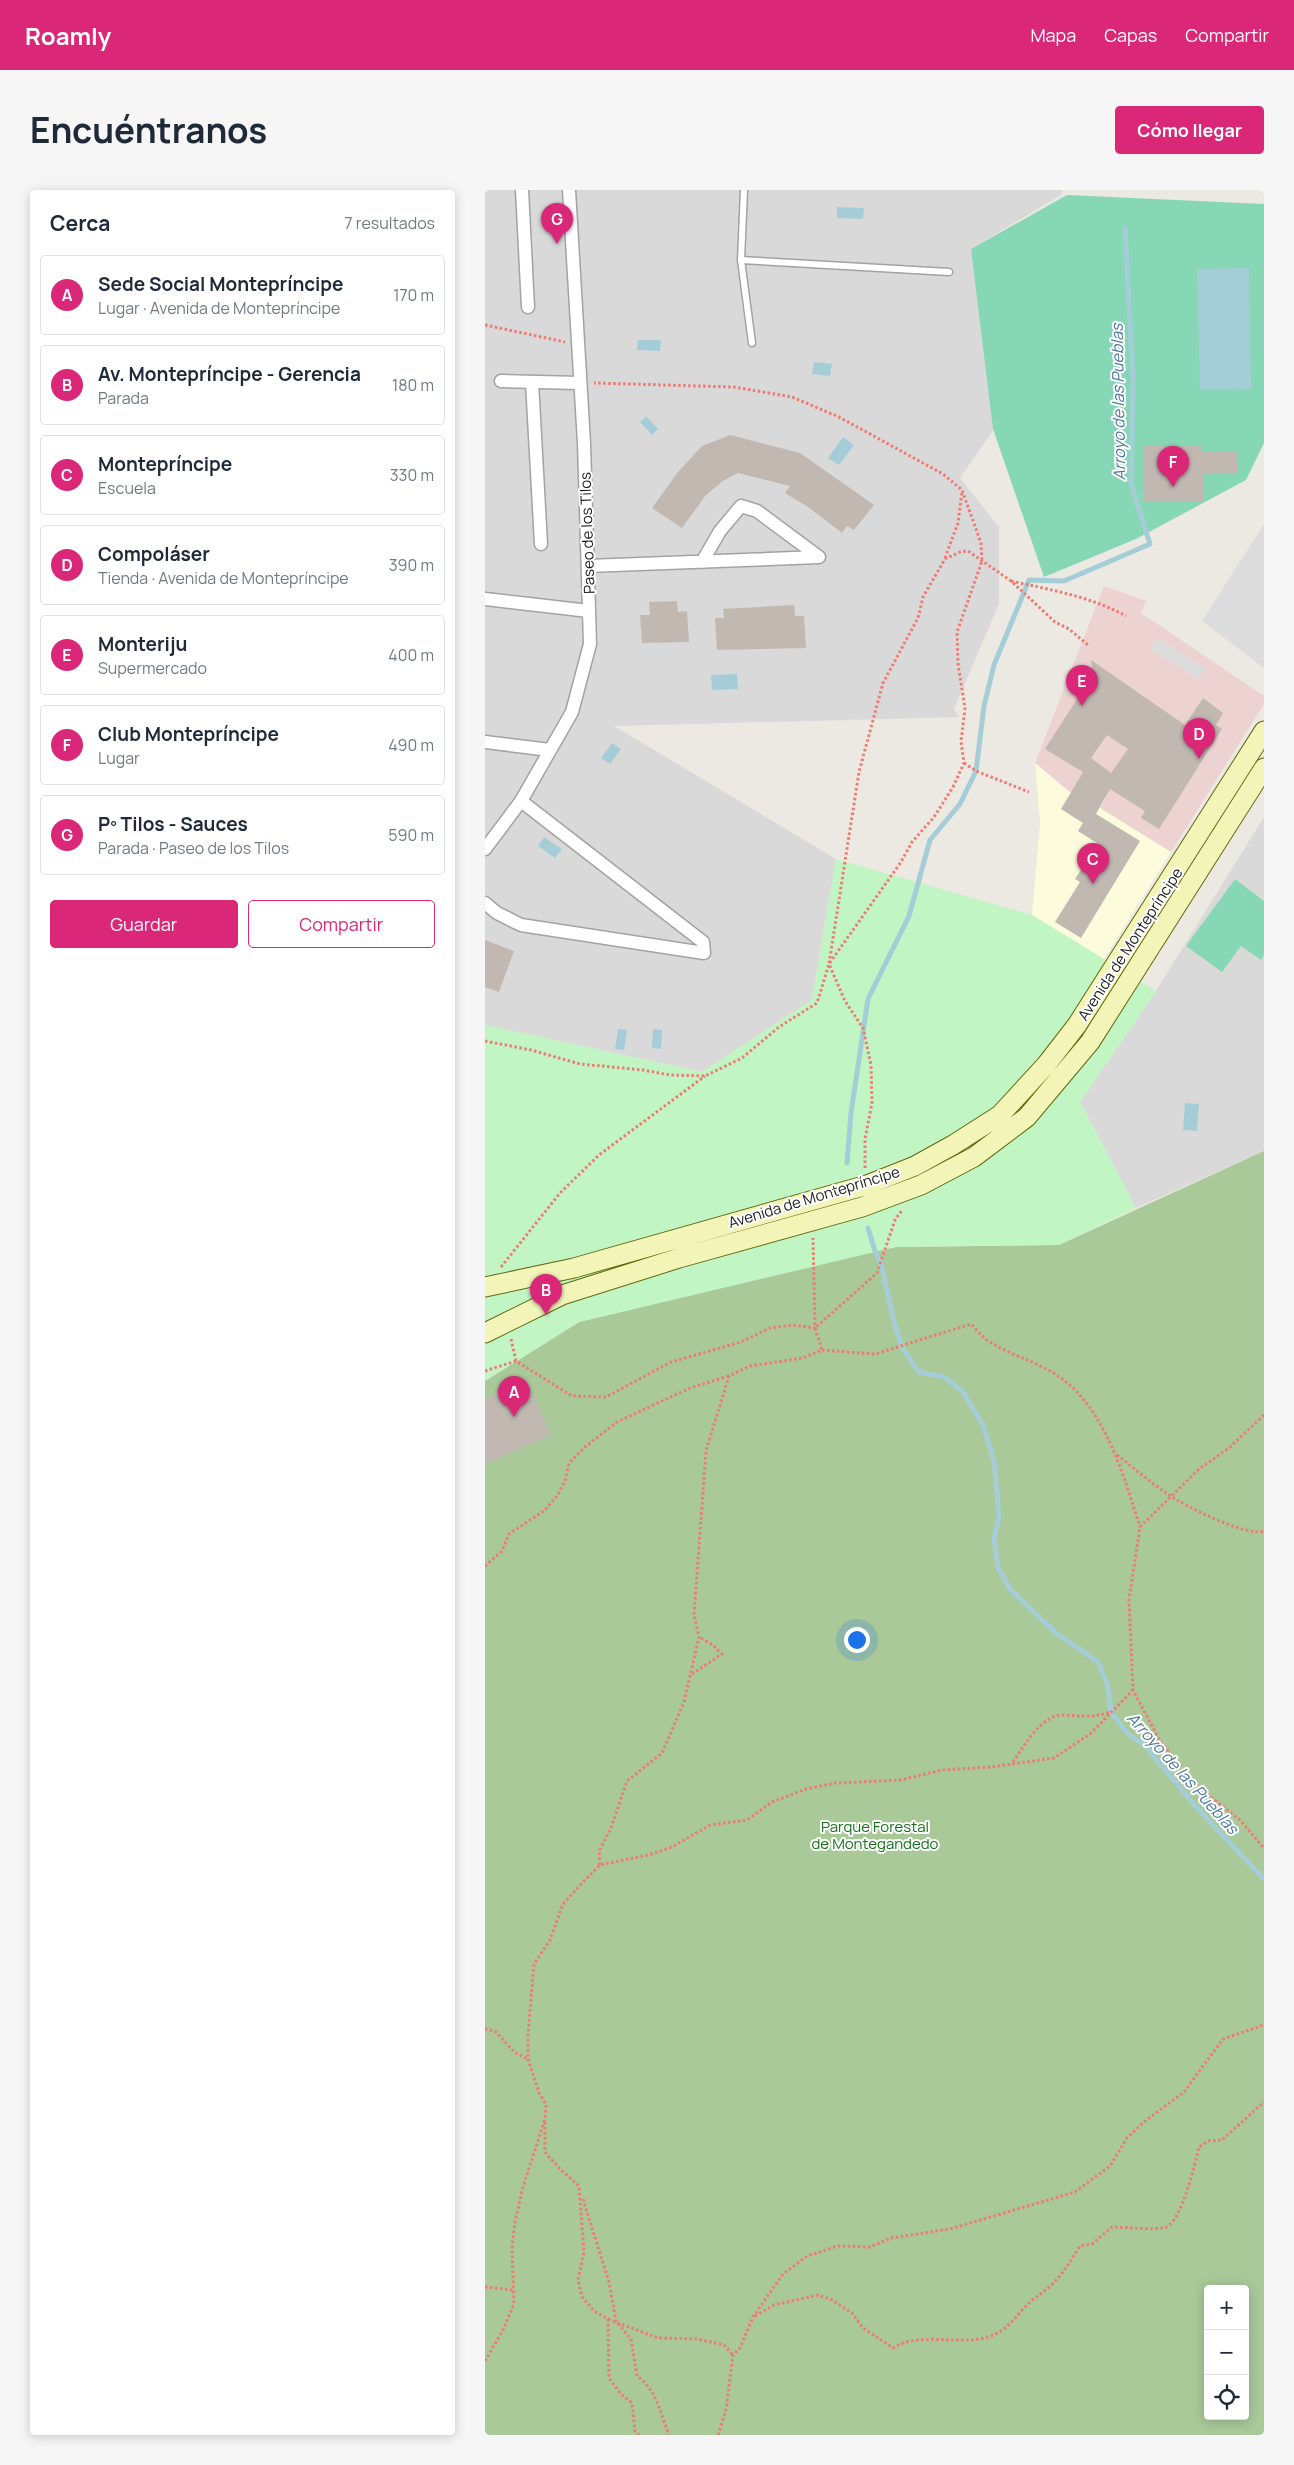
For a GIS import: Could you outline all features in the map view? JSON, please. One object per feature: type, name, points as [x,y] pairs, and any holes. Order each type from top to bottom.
[{"type":"street","points":[[522,190],[528,307]]},
{"type":"street","name":"Paseo de los Tilos","points":[[485,849],[521,801],[572,712],[590,644],[578,344],[569,190]]},
{"type":"street","points":[[501,381],[579,383]]},
{"type":"street","points":[[532,382],[541,544]]},
{"type":"street","points":[[588,566],[819,558],[757,511],[741,506],[720,531],[702,562]]},
{"type":"street","points":[[485,599],[589,611]]},
{"type":"street","name":"Avenida de Montepríncipe","points":[[485,1287],[574,1268],[867,1185],[915,1166],[1000,1115],[1047,1065],[1077,1025],[1179,868],[1264,731]]},
{"type":"street","points":[[485,742],[551,750]]},
{"type":"street","name":"Avenida de Montepríncipe","points":[[485,1333],[541,1304],[596,1283],[862,1207],[921,1185],[974,1157],[1027,1117],[1090,1042],[1264,768]]},
{"type":"street","points":[[485,903],[497,913],[521,925],[704,953],[703,942],[521,801]]},
{"type":"lane","points":[[744,190],[741,260],[752,343]]},
{"type":"lane","points":[[741,260],[949,272]]},
{"type":"path","points":[[485,325],[578,344]]},
{"type":"path","points":[[579,383],[734,386],[792,397],[856,426],[943,474],[962,490],[981,543],[983,561],[957,632],[958,664],[965,708],[961,741],[963,763],[953,787],[934,816],[912,842],[901,862],[829,964]]},
{"type":"path","points":[[498,1271],[560,1194],[599,1155],[705,1076],[742,1058],[779,1027],[817,1003],[829,964],[859,772],[869,730],[883,683],[918,618],[923,597],[945,559],[958,523],[962,490]]},
{"type":"path","points":[[945,559],[960,552],[968,551],[1011,581],[1055,622],[1069,629],[1088,645]]},
{"type":"path","points":[[1011,581],[1039,589],[1084,597],[1126,616]]},
{"type":"path","points":[[963,763],[976,771],[1029,792]]},
{"type":"path","points":[[829,964],[845,1001],[863,1028],[871,1065],[872,1103],[865,1139],[865,1173]]},
{"type":"path","points":[[485,1041],[531,1050],[580,1064],[643,1070],[670,1075],[705,1076]]},
{"type":"path","points":[[485,1371],[516,1362],[572,1396],[605,1397],[671,1362],[741,1342],[770,1328],[793,1325],[815,1328],[877,1273],[895,1220],[905,1206]]},
{"type":"path","points":[[813,1228],[815,1328],[822,1350]]},
{"type":"path","points":[[485,1566],[501,1550],[509,1534],[543,1511],[557,1496],[565,1481],[569,1463],[585,1447],[617,1422],[691,1388],[729,1376],[750,1366],[803,1358],[822,1350],[875,1354],[971,1324],[987,1340],[1039,1364],[1061,1377],[1087,1404],[1116,1454],[1140,1527],[1129,1600],[1133,1690],[1160,1741],[1198,1787],[1240,1820],[1264,1848]]},
{"type":"path","points":[[600,1865],[599,1851],[611,1828],[627,1781],[662,1753],[684,1702],[692,1674],[699,1637],[694,1615],[706,1451],[729,1376]]},
{"type":"path","points":[[1140,1527],[1199,1469],[1229,1448],[1264,1415]]},
{"type":"path","points":[[1116,1454],[1170,1496],[1220,1521],[1257,1533],[1264,1532]]},
{"type":"path","points":[[692,1674],[722,1654],[713,1645],[699,1637]]},
{"type":"path","points":[[669,2435],[655,2396],[649,2385],[637,2376],[631,2339],[616,2321],[609,2282],[591,2230],[579,2186],[545,2152],[546,2104],[539,2093],[528,2059],[528,2034],[534,1964],[549,1940],[563,1904],[600,1865],[672,1847],[711,1825],[747,1820],[772,1802],[805,1789],[835,1783],[901,1780],[942,1770],[1054,1758],[1089,1734],[1133,1690]]},
{"type":"path","points":[[1013,1763],[1027,1741],[1049,1719],[1061,1715],[1099,1716],[1111,1712]]},
{"type":"path","points":[[718,2435],[726,2410],[733,2355],[740,2348],[753,2317],[783,2274],[807,2256],[839,2246],[870,2247],[891,2238],[950,2229],[1075,2192],[1110,2166],[1127,2138],[1144,2122],[1183,2092],[1223,2039],[1264,2025]]},
{"type":"path","points":[[485,2030],[495,2031],[514,2052],[528,2059]]},
{"type":"path","points":[[753,2317],[774,2305],[818,2294],[832,2300],[852,2313],[863,2328],[893,2348],[901,2343],[918,2341],[987,2338],[1003,2330],[1031,2301],[1047,2289],[1065,2271],[1080,2246],[1092,2244],[1112,2227],[1155,2229],[1168,2226],[1177,2216],[1189,2184],[1199,2147],[1208,2141],[1222,2140],[1264,2102]]},
{"type":"path","points":[[485,2361],[503,2330],[514,2304],[512,2248],[515,2222],[523,2187],[545,2118]]},
{"type":"path","points":[[579,2186],[584,2252],[578,2280],[582,2297],[594,2311],[608,2319],[658,2338],[697,2339],[724,2345],[733,2355]]},
{"type":"path","points":[[485,2287],[513,2290]]},
{"type":"path","points":[[608,2319],[609,2378],[621,2394],[632,2403],[635,2431],[639,2435]]},
{"type":"shaded area","points":[[485,190],[1063,190],[1061,195],[971,249],[994,429],[960,478],[999,527],[999,604],[954,709],[959,717],[614,726],[836,859],[812,1000],[702,1072],[485,1025]]},
{"type":"shaded area","points":[[1264,524],[1264,668],[1202,621]]},
{"type":"shaded area","points":[[1104,586],[1146,601],[1141,613],[1264,696],[1264,704],[1171,852],[1100,808],[1105,799],[1071,793],[1035,763]]},
{"type":"shaded area","points":[[1157,638],[1205,668],[1198,679],[1150,649]]},
{"type":"shaded area","points":[[1035,763],[1071,793],[1077,782],[1105,799],[1100,808],[1171,852],[1104,959],[1032,915],[1040,822]]},
{"type":"shaded area","points":[[1264,817],[1264,1151],[1136,1208],[1080,1102],[1156,991]]},
{"type":"green space","points":[[1067,195],[1264,204],[1264,443],[1246,480],[1136,539],[1044,577],[993,429],[971,249]]},
{"type":"green space","points":[[836,859],[1032,915],[1156,991],[1080,1102],[1136,1208],[1059,1245],[896,1247],[579,1322],[485,1381],[485,1025],[702,1072],[812,1000]]},
{"type":"green space","points":[[1235,879],[1264,901],[1264,955],[1261,960],[1241,946],[1222,972],[1186,946]]},
{"type":"green space","name":"Parque Forestal de Montegandedo","points":[[1264,1151],[1264,2435],[485,2435],[485,1381],[579,1322],[896,1247],[1059,1245]]},
{"type":"water","points":[[837,207],[864,208],[863,219],[837,218]]},
{"type":"water","points":[[1249,268],[1251,389],[1200,390],[1197,269]]},
{"type":"water","points":[[638,340],[661,340],[660,351],[637,350]]},
{"type":"water","points":[[814,362],[832,364],[830,376],[812,374]]},
{"type":"water","points":[[646,416],[658,429],[652,435],[640,422]]},
{"type":"water","points":[[843,437],[854,445],[839,465],[828,458]]},
{"type":"water","points":[[737,674],[738,689],[712,690],[711,675]]},
{"type":"water","points":[[612,743],[621,749],[610,764],[601,758]]},
{"type":"water","points":[[544,837],[562,849],[555,858],[538,846]]},
{"type":"water","points":[[618,1029],[627,1030],[624,1050],[615,1049]]},
{"type":"water","points":[[653,1029],[662,1030],[661,1049],[652,1048]]},
{"type":"water","points":[[1185,1103],[1199,1104],[1197,1131],[1183,1130]]},
{"type":"building","points":[[730,435],[800,453],[874,505],[854,530],[847,526],[842,533],[808,507],[785,493],[790,486],[738,473],[723,481],[706,495],[682,528],[652,508],[678,472],[702,446]]},
{"type":"building","points":[[1143,446],[1202,446],[1202,451],[1238,451],[1238,473],[1203,473],[1203,501],[1143,501]]},
{"type":"building","points":[[677,601],[678,612],[687,611],[689,642],[642,643],[640,615],[650,615],[649,602]]},
{"type":"building","points":[[794,605],[795,616],[804,616],[806,648],[717,650],[715,618],[724,618],[723,609]]},
{"type":"building","points":[[1091,660],[1185,725],[1203,698],[1223,713],[1216,725],[1222,729],[1159,829],[1141,818],[1145,811],[1110,789],[1096,814],[1140,841],[1081,938],[1055,922],[1080,882],[1075,879],[1083,867],[1086,869],[1100,845],[1078,831],[1083,823],[1061,809],[1083,772],[1045,749],[1093,674]],"holes":[[[1107,735],[1128,749],[1111,773],[1091,758]]]},
{"type":"building","points":[[485,940],[514,951],[499,992],[485,987]]},
{"type":"building","points":[[526,1379],[551,1435],[485,1464],[485,1399]]},
{"type":"waterway","name":"Arroyo de las Pueblas","points":[[847,1163],[851,1113],[868,999],[909,916],[930,840],[960,804],[976,771],[984,706],[994,665],[1029,580],[1064,581],[1150,544],[1131,484],[1133,381],[1125,228]]},
{"type":"waterway","name":"Arroyo de las Pueblas","points":[[868,1228],[881,1264],[894,1322],[902,1347],[919,1372],[944,1377],[963,1392],[983,1425],[994,1461],[999,1517],[994,1539],[998,1567],[1010,1589],[1056,1633],[1098,1662],[1108,1687],[1111,1712],[1127,1733],[1145,1746],[1197,1808],[1264,1879]]},
{"type":"place","name":"Pº Tilos - Sauces","points":[[557,244]]},
{"type":"place","name":"Club Montepríncipe","points":[[1173,487]]},
{"type":"place","name":"Monteriju","points":[[1082,706]]},
{"type":"place","name":"Compoláser","points":[[1199,759]]},
{"type":"place","name":"Montepríncipe","points":[[1093,884]]},
{"type":"place","name":"Av. Montepríncipe - Gerencia","points":[[546,1315]]},
{"type":"place","name":"Sede Social Montepríncipe","points":[[514,1417]]}]
